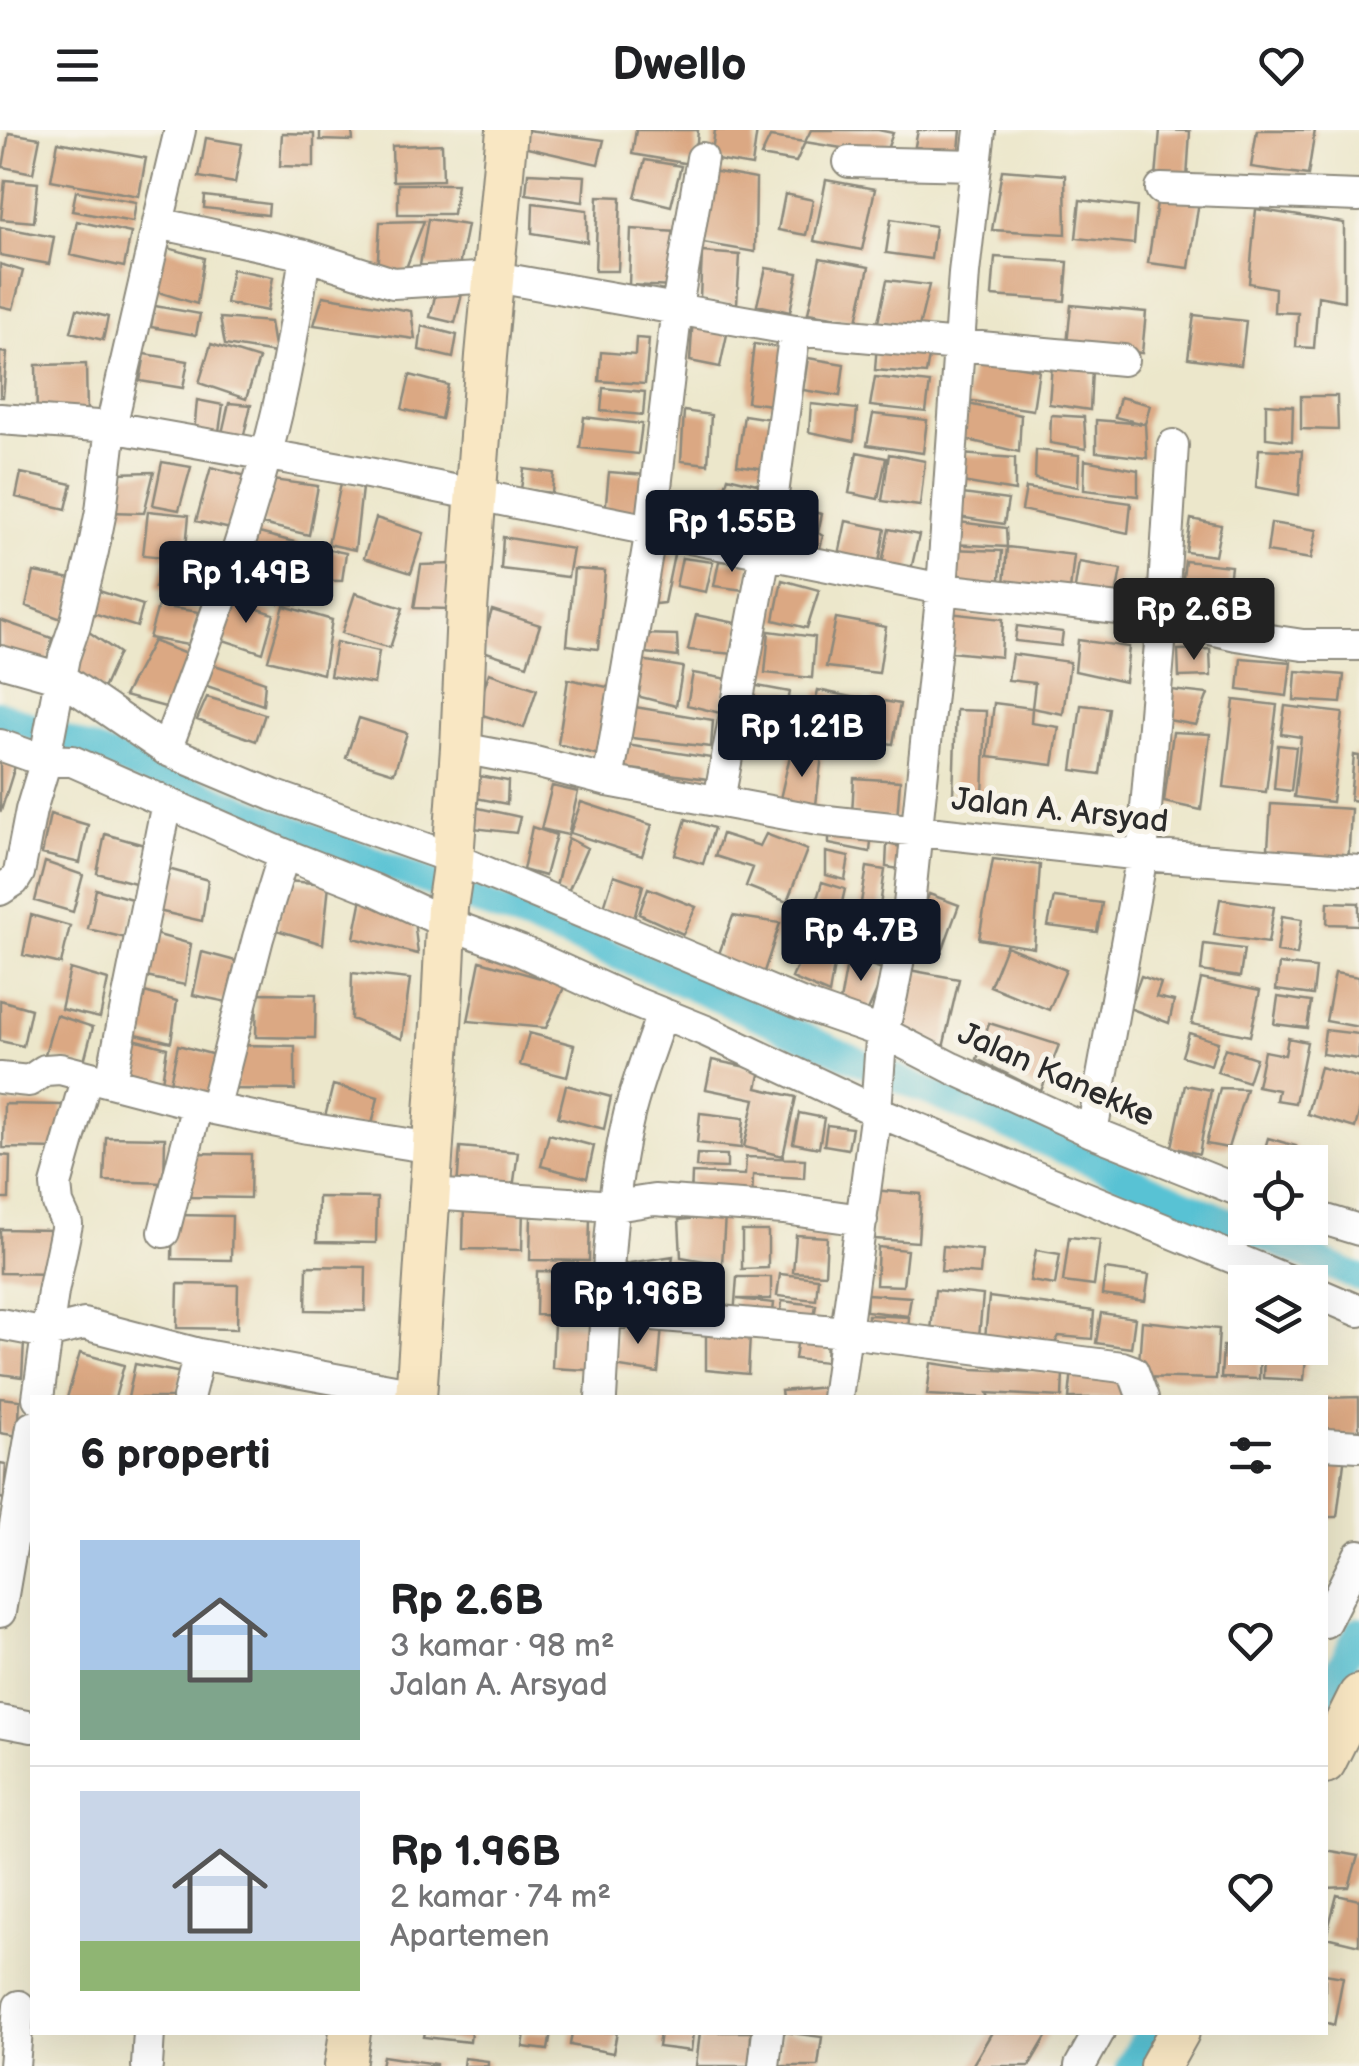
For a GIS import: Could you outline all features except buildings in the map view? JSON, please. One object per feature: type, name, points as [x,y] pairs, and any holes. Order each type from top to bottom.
[{"type":"street","points":[[0,890],[19,874],[93,552],[112,427],[180,130]]},
{"type":"street","points":[[416,1395],[467,610],[507,130]]},
{"type":"street","points":[[838,1395],[882,1036],[910,905],[942,590],[964,273],[980,130]]},
{"type":"street","points":[[608,780],[651,530],[677,307],[702,158]]},
{"type":"street","points":[[849,162],[976,165]]},
{"type":"street","points":[[1161,189],[1359,196]]},
{"type":"street","points":[[158,223],[306,255],[393,284],[494,277],[795,330],[1123,360]]},
{"type":"street","points":[[166,750],[214,620],[266,456],[306,255]]},
{"type":"street","points":[[720,800],[766,554],[795,330]]},
{"type":"street","points":[[0,419],[112,427],[478,495],[942,590],[1127,610],[1303,645],[1359,645]]},
{"type":"street","points":[[1092,1132],[1142,856],[1173,445]]},
{"type":"street","points":[[0,661],[60,685],[166,750],[274,795],[449,890],[519,950],[1253,1265]]},
{"type":"street","points":[[0,745],[72,761],[373,889],[449,890]]},
{"type":"street","name":"Jalan A. Arsyad","points":[[461,748],[818,820],[1142,856],[1359,871]]},
{"type":"street","points":[[38,1395],[67,1224],[58,1204],[56,1185],[99,1078],[168,803]]},
{"type":"street","points":[[164,1232],[284,854]]},
{"type":"street","name":"Jalan Kanekke","points":[[449,890],[802,1004],[882,1036],[1092,1132],[1228,1186]]},
{"type":"street","points":[[601,1395],[610,1242],[629,1116],[662,1013]]},
{"type":"street","points":[[0,1078],[29,1081],[50,1069],[205,1107],[432,1148]]},
{"type":"street","points":[[429,1194],[615,1206],[654,1200],[784,1209],[862,1220]]},
{"type":"street","points":[[1328,1221],[1359,1230]]},
{"type":"street","points":[[1328,1298],[1359,1311]]},
{"type":"street","points":[[606,1310],[847,1332],[1122,1367],[1133,1370],[1142,1395]]},
{"type":"street","points":[[0,1324],[48,1334],[84,1324],[199,1354],[411,1395]]},
{"type":"street","points":[[189,1395],[199,1354]]},
{"type":"street","points":[[0,1612],[30,1439]]},
{"type":"street","points":[[1328,1444],[1359,1446]]},
{"type":"street","points":[[1328,1616],[1359,1555]]},
{"type":"street","points":[[1328,1755],[1359,1695]]},
{"type":"street","points":[[0,1721],[30,1726]]},
{"type":"street","points":[[14,2066],[17,2006]]},
{"type":"street","points":[[147,2066],[149,2035]]},
{"type":"street","points":[[764,2066],[768,2035]]},
{"type":"street","points":[[1080,2066],[1097,2035]]},
{"type":"street","points":[[1160,2066],[1176,2035]]},
{"type":"waterway","points":[[0,714],[653,970],[1359,1278]]},
{"type":"waterway","points":[[1328,1689],[1359,1631]]},
{"type":"waterway","points":[[1130,2066],[1146,2035]]}]
